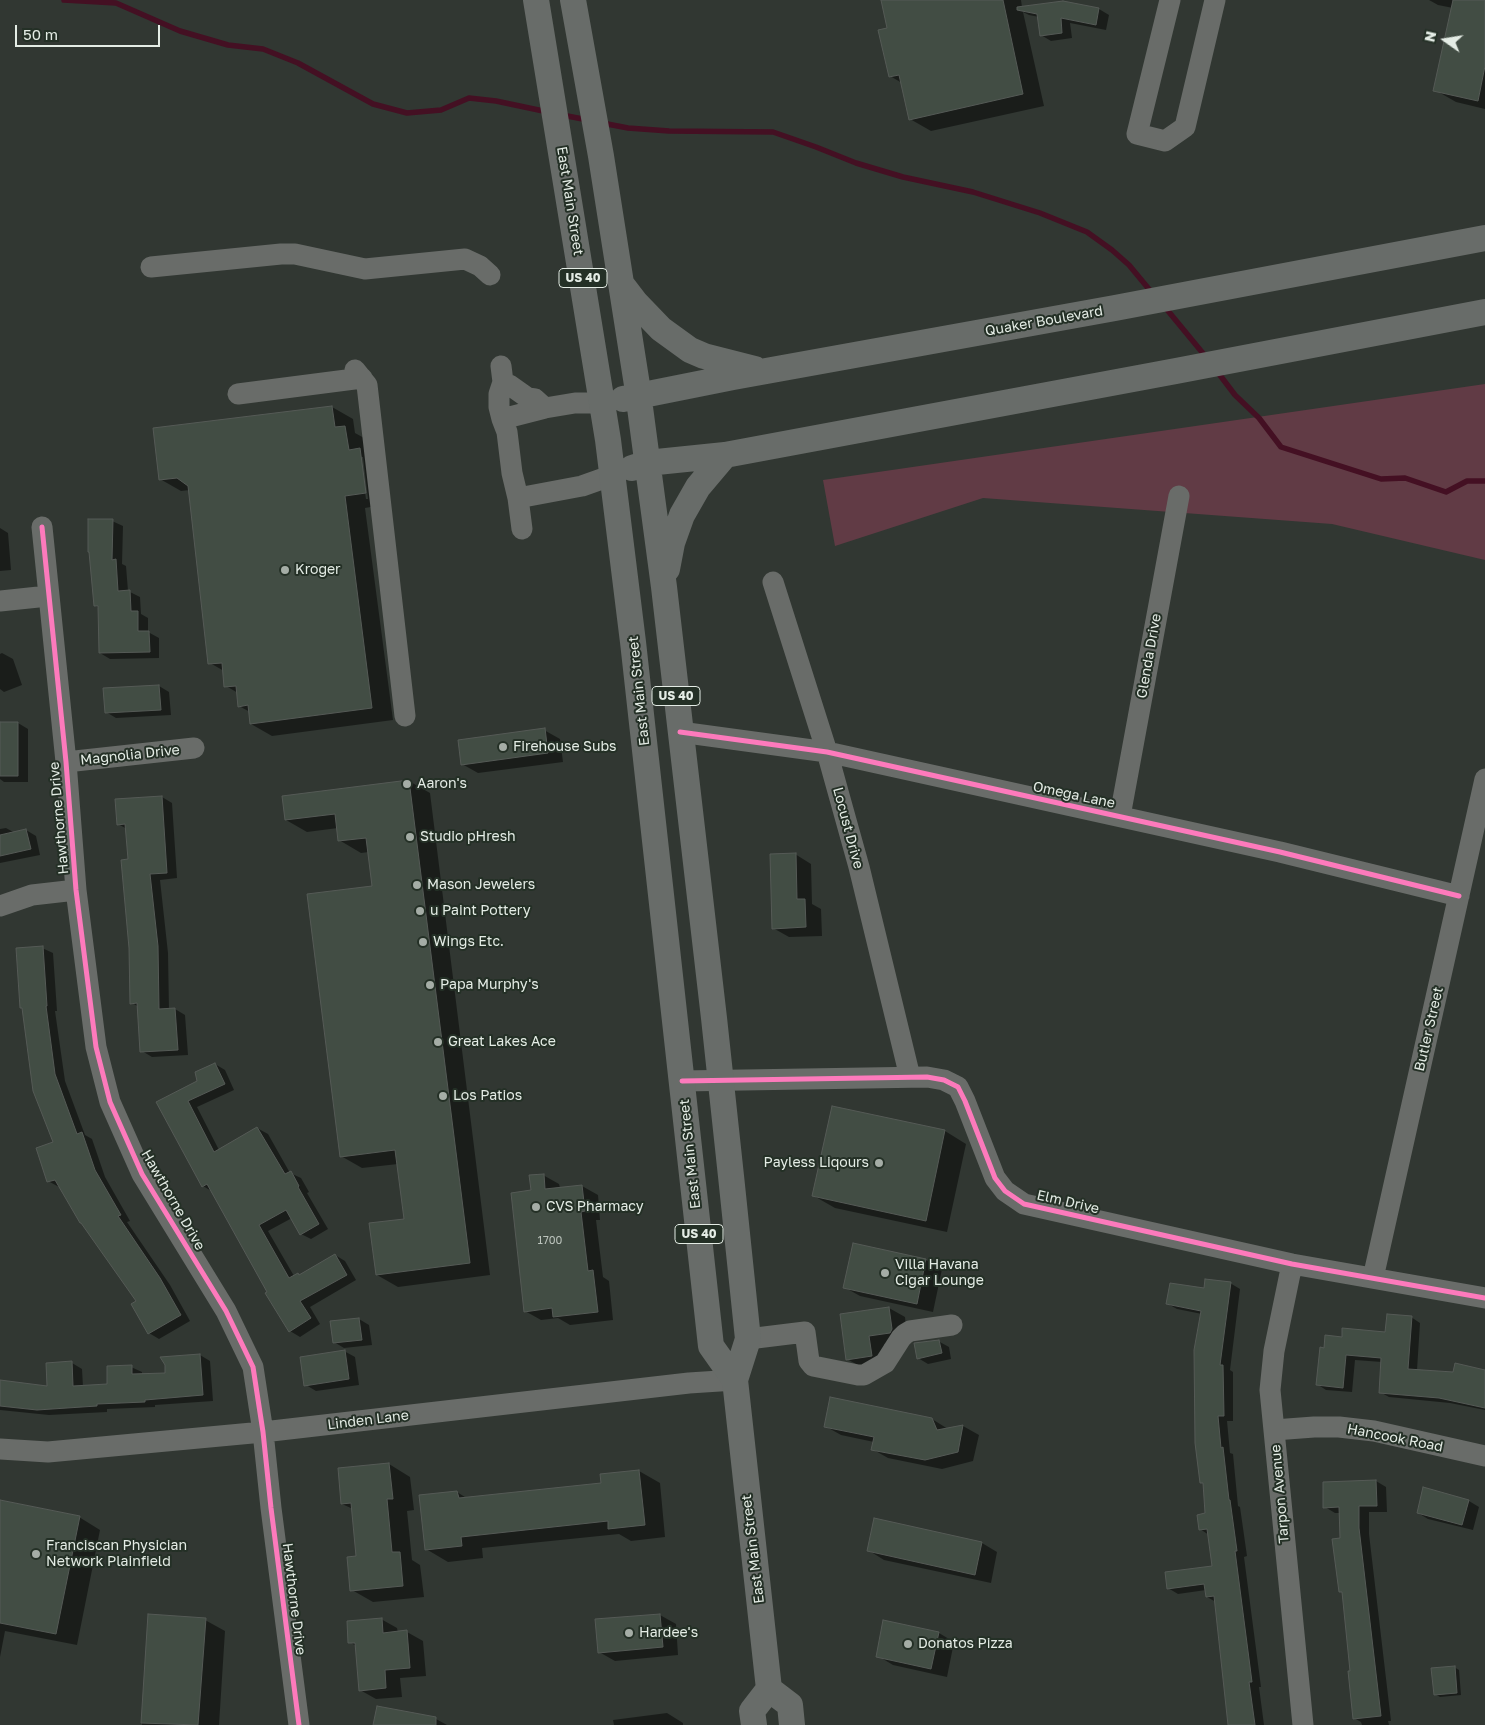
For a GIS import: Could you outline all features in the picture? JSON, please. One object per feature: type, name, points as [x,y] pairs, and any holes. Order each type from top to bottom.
[{"type":"main road","name":"East Main Street","points":[[536,0],[613,476],[711,1346],[735,1380]]},
{"type":"main road","name":"East Main Street","points":[[573,0],[622,285],[639,396],[664,587],[721,1080],[748,1339],[735,1380],[769,1689]]},
{"type":"main road","name":"Quaker Boulevard","points":[[602,402],[1485,238]]},
{"type":"main road","points":[[622,285],[635,302],[661,329],[690,350],[704,356],[763,371]]},
{"type":"main road","points":[[613,476],[647,463],[725,455],[1485,312]]},
{"type":"main road","points":[[664,587],[672,543],[682,515],[698,486],[725,455]]},
{"type":"main road","points":[[754,1725],[752,1712],[769,1689],[790,1705],[792,1725]]},
{"type":"street","points":[[1170,0],[1137,134],[1165,141],[1185,127],[1215,0]]},
{"type":"street","points":[[151,267],[296,254],[365,269],[465,259],[480,266],[490,275]]},
{"type":"street","points":[[238,394],[358,374],[368,385],[405,716]]},
{"type":"street","points":[[522,529],[507,432],[502,419],[499,394],[502,374],[511,386],[528,398],[535,399],[545,408]]},
{"type":"street","points":[[502,419],[545,408],[602,402]]},
{"type":"street","points":[[518,498],[582,486],[613,476]]},
{"type":"street","name":"Glenda Drive","points":[[1120,816],[1179,496]]},
{"type":"street","name":"Hawthorne Drive","points":[[42,527],[66,762],[76,890],[96,1047],[110,1102],[142,1174],[226,1311],[253,1367],[263,1432],[298,1725]]},
{"type":"street","name":"Locust Drive","points":[[773,582],[827,752],[859,867],[910,1077]]},
{"type":"street","points":[[0,601],[48,596]]},
{"type":"street","name":"Omega Lane","points":[[680,732],[827,752],[1280,852],[1459,896]]},
{"type":"street","name":"Magnolia Drive","points":[[66,762],[194,748]]},
{"type":"street","name":"Butler Street","points":[[1373,1278],[1485,778]]},
{"type":"street","points":[[0,906],[32,895],[76,890]]},
{"type":"street","name":"Elm Drive","points":[[682,1082],[910,1077],[944,1080],[958,1087],[995,1178],[1005,1191],[1024,1204],[1292,1264],[1485,1298]]},
{"type":"street","name":"Tarpon Avenue","points":[[1292,1264],[1274,1351],[1270,1390],[1296,1670],[1303,1725]]},
{"type":"street","points":[[748,1339],[805,1332],[809,1361],[813,1366],[864,1375],[885,1363],[901,1338],[910,1331],[952,1325]]},
{"type":"street","name":"Linden Lane","points":[[0,1449],[48,1452],[263,1432],[689,1383],[735,1380]]},
{"type":"street","name":"Hancook Road","points":[[1274,1430],[1339,1427],[1374,1431],[1485,1456]]},
{"type":"shaded area","points":[[1485,384],[1485,560],[1332,524],[983,498],[835,546],[823,480]]},
{"type":"building","points":[[881,0],[1003,0],[1023,94],[909,120],[899,75],[889,77],[878,30],[887,28]]},
{"type":"building","points":[[1453,0],[1485,0],[1485,66],[1478,101],[1433,91]]},
{"type":"building","points":[[1063,1],[1099,8],[1096,25],[1061,18],[1062,33],[1040,36],[1037,14],[1017,10],[1017,7]]},
{"type":"building","points":[[332,406],[335,427],[345,426],[349,450],[360,448],[366,493],[345,496],[372,708],[250,724],[248,705],[238,707],[236,686],[224,687],[222,663],[208,664],[188,486],[177,478],[159,480],[153,428]]},
{"type":"building","points":[[88,519],[113,519],[112,560],[116,559],[118,591],[130,590],[131,611],[138,611],[138,631],[149,631],[150,652],[99,653],[98,606],[94,606],[88,552]]},
{"type":"building","points":[[159,685],[161,710],[105,713],[103,688]]},
{"type":"building","points":[[0,722],[18,722],[18,776],[0,776]]},
{"type":"building","name":"Firehouse Subs","points":[[545,728],[548,753],[461,765],[458,740]]},
{"type":"building","points":[[409,780],[470,1263],[376,1275],[369,1223],[404,1219],[395,1150],[340,1157],[307,894],[372,886],[366,838],[338,841],[335,814],[285,820],[282,796]]},
{"type":"building","points":[[162,796],[167,873],[150,874],[158,946],[159,1009],[175,1008],[178,1050],[140,1052],[137,1003],[130,1004],[129,948],[121,860],[128,859],[125,824],[117,825],[115,799]]},
{"type":"building","points":[[26,829],[31,849],[0,856],[0,835]]},
{"type":"building","points":[[796,853],[797,899],[805,899],[806,927],[772,929],[770,854]]},
{"type":"building","points":[[43,946],[46,1006],[55,1074],[77,1134],[82,1132],[95,1170],[121,1215],[118,1216],[160,1278],[181,1315],[148,1334],[131,1304],[136,1301],[80,1223],[55,1180],[47,1182],[36,1148],[53,1142],[33,1091],[22,1008],[20,1008],[16,948]]},
{"type":"building","points":[[215,1063],[225,1084],[188,1101],[214,1152],[257,1127],[285,1174],[291,1171],[319,1224],[300,1235],[286,1210],[259,1225],[289,1278],[298,1273],[299,1275],[335,1254],[347,1275],[300,1301],[311,1318],[289,1332],[265,1293],[267,1292],[207,1184],[202,1187],[156,1102],[197,1081],[195,1072]]},
{"type":"building","name":"Payless Liqours","points":[[832,1106],[945,1130],[926,1221],[812,1196]]},
{"type":"building","name":"CVS Pharmacy","points":[[544,1174],[545,1189],[582,1185],[585,1211],[581,1212],[588,1271],[593,1270],[598,1312],[553,1317],[552,1308],[524,1312],[511,1193],[531,1190],[529,1175]]},
{"type":"building","name":"Villa Havana Cigar Lounge","points":[[853,1243],[926,1259],[917,1304],[843,1288]]},
{"type":"building","points":[[1205,1279],[1231,1282],[1220,1365],[1223,1365],[1224,1416],[1218,1416],[1237,1551],[1235,1551],[1252,1682],[1249,1682],[1255,1725],[1228,1725],[1214,1596],[1206,1597],[1204,1584],[1167,1589],[1165,1572],[1212,1566],[1207,1529],[1199,1530],[1197,1515],[1205,1513],[1203,1483],[1200,1483],[1195,1443],[1194,1350],[1201,1311],[1166,1304],[1170,1283],[1204,1288]]},
{"type":"building","points":[[889,1307],[892,1329],[890,1333],[869,1336],[872,1356],[846,1360],[840,1314]]},
{"type":"building","points":[[1387,1314],[1412,1316],[1408,1369],[1453,1372],[1455,1363],[1485,1370],[1485,1408],[1439,1398],[1379,1393],[1381,1358],[1346,1355],[1343,1388],[1316,1385],[1320,1347],[1324,1348],[1325,1335],[1342,1337],[1342,1328],[1385,1332]]},
{"type":"building","points":[[359,1318],[362,1340],[333,1343],[330,1321]]},
{"type":"building","points":[[939,1340],[942,1353],[917,1359],[914,1343]]},
{"type":"building","points":[[345,1350],[349,1379],[304,1386],[300,1357]]},
{"type":"building","points":[[200,1354],[203,1395],[145,1400],[145,1402],[97,1404],[97,1406],[37,1410],[0,1406],[0,1380],[47,1386],[46,1363],[72,1361],[73,1386],[107,1384],[107,1366],[132,1365],[132,1374],[165,1373],[165,1365],[160,1357]]},
{"type":"building","points":[[830,1397],[932,1418],[937,1430],[963,1425],[958,1452],[925,1460],[871,1450],[874,1437],[824,1427]]},
{"type":"building","points":[[389,1463],[393,1499],[387,1499],[392,1552],[400,1552],[403,1586],[350,1591],[347,1557],[356,1556],[351,1503],[341,1504],[338,1468]]},
{"type":"building","points":[[639,1470],[645,1525],[608,1529],[608,1521],[461,1537],[462,1546],[425,1550],[419,1495],[457,1491],[459,1498],[601,1483],[600,1474]]},
{"type":"building","points":[[1376,1480],[1377,1506],[1359,1506],[1359,1528],[1381,1716],[1353,1719],[1342,1592],[1339,1592],[1332,1539],[1340,1538],[1339,1507],[1323,1508],[1323,1482]]},
{"type":"building","points":[[1423,1487],[1469,1500],[1462,1525],[1417,1513]]},
{"type":"building","name":"Franciscan Physician Network Plainfield","points":[[0,1500],[80,1516],[56,1634],[0,1623]]},
{"type":"building","points":[[874,1518],[982,1542],[975,1575],[867,1551]]},
{"type":"building","points":[[148,1614],[206,1618],[198,1725],[141,1723]]},
{"type":"building","name":"Hardee's","points":[[660,1614],[663,1647],[598,1653],[595,1619]]},
{"type":"building","points":[[382,1618],[383,1633],[407,1630],[410,1668],[385,1670],[386,1688],[359,1691],[355,1643],[348,1643],[347,1621]]},
{"type":"building","name":"Donatos Pizza","points":[[883,1620],[939,1632],[931,1669],[876,1657]]},
{"type":"building","points":[[1455,1666],[1457,1693],[1434,1695],[1431,1668]]},
{"type":"building","points":[[377,1706],[436,1717],[436,1725],[373,1725]]},
{"type":"waterway","points":[[64,0],[116,3],[180,31],[228,45],[263,49],[298,63],[373,104],[407,113],[441,110],[469,98],[496,101],[548,112]]},
{"type":"waterway","points":[[562,115],[588,120]]},
{"type":"waterway","points":[[602,123],[628,128],[669,131],[773,132],[856,163],[903,177],[973,192],[1040,213],[1087,232],[1129,265],[1153,294]]},
{"type":"waterway","points":[[1164,306],[1206,357]]},
{"type":"waterway","points":[[1216,370],[1235,395],[1259,418],[1281,447],[1381,479],[1405,478],[1446,492],[1467,481],[1485,481]]},
{"type":"cycle path","points":[[42,527],[66,762],[76,890],[96,1047],[110,1102],[142,1174],[226,1311],[253,1367],[263,1432],[299,1725]]},
{"type":"cycle path","points":[[680,732],[827,752],[1280,852],[1459,896]]},
{"type":"cycle path","points":[[682,1081],[927,1077],[944,1080],[958,1087],[995,1178],[1005,1191],[1024,1204],[1292,1264],[1485,1298]]},
{"type":"place","name":"Kroger","points":[[285,570]]},
{"type":"place","name":"Firehouse Subs","points":[[503,747]]},
{"type":"place","name":"Aaron's","points":[[407,784]]},
{"type":"place","name":"Studio pHresh","points":[[410,837]]},
{"type":"place","name":"Mason Jewelers","points":[[417,885]]},
{"type":"place","name":"u Paint Pottery","points":[[420,911]]},
{"type":"place","name":"Wings Etc.","points":[[423,942]]},
{"type":"place","name":"Papa Murphy's","points":[[430,985]]},
{"type":"place","name":"Great Lakes Ace","points":[[438,1042]]},
{"type":"place","name":"Los Patios","points":[[443,1096]]},
{"type":"place","name":"Payless Liqours","points":[[879,1163]]},
{"type":"place","name":"CVS Pharmacy","points":[[536,1207]]},
{"type":"place","name":"Villa Havana Cigar Lounge","points":[[885,1273]]},
{"type":"place","name":"Franciscan Physician Network Plainfield","points":[[36,1554]]},
{"type":"place","name":"Hardee's","points":[[629,1633]]},
{"type":"place","name":"Donatos Pizza","points":[[908,1644]]}]
